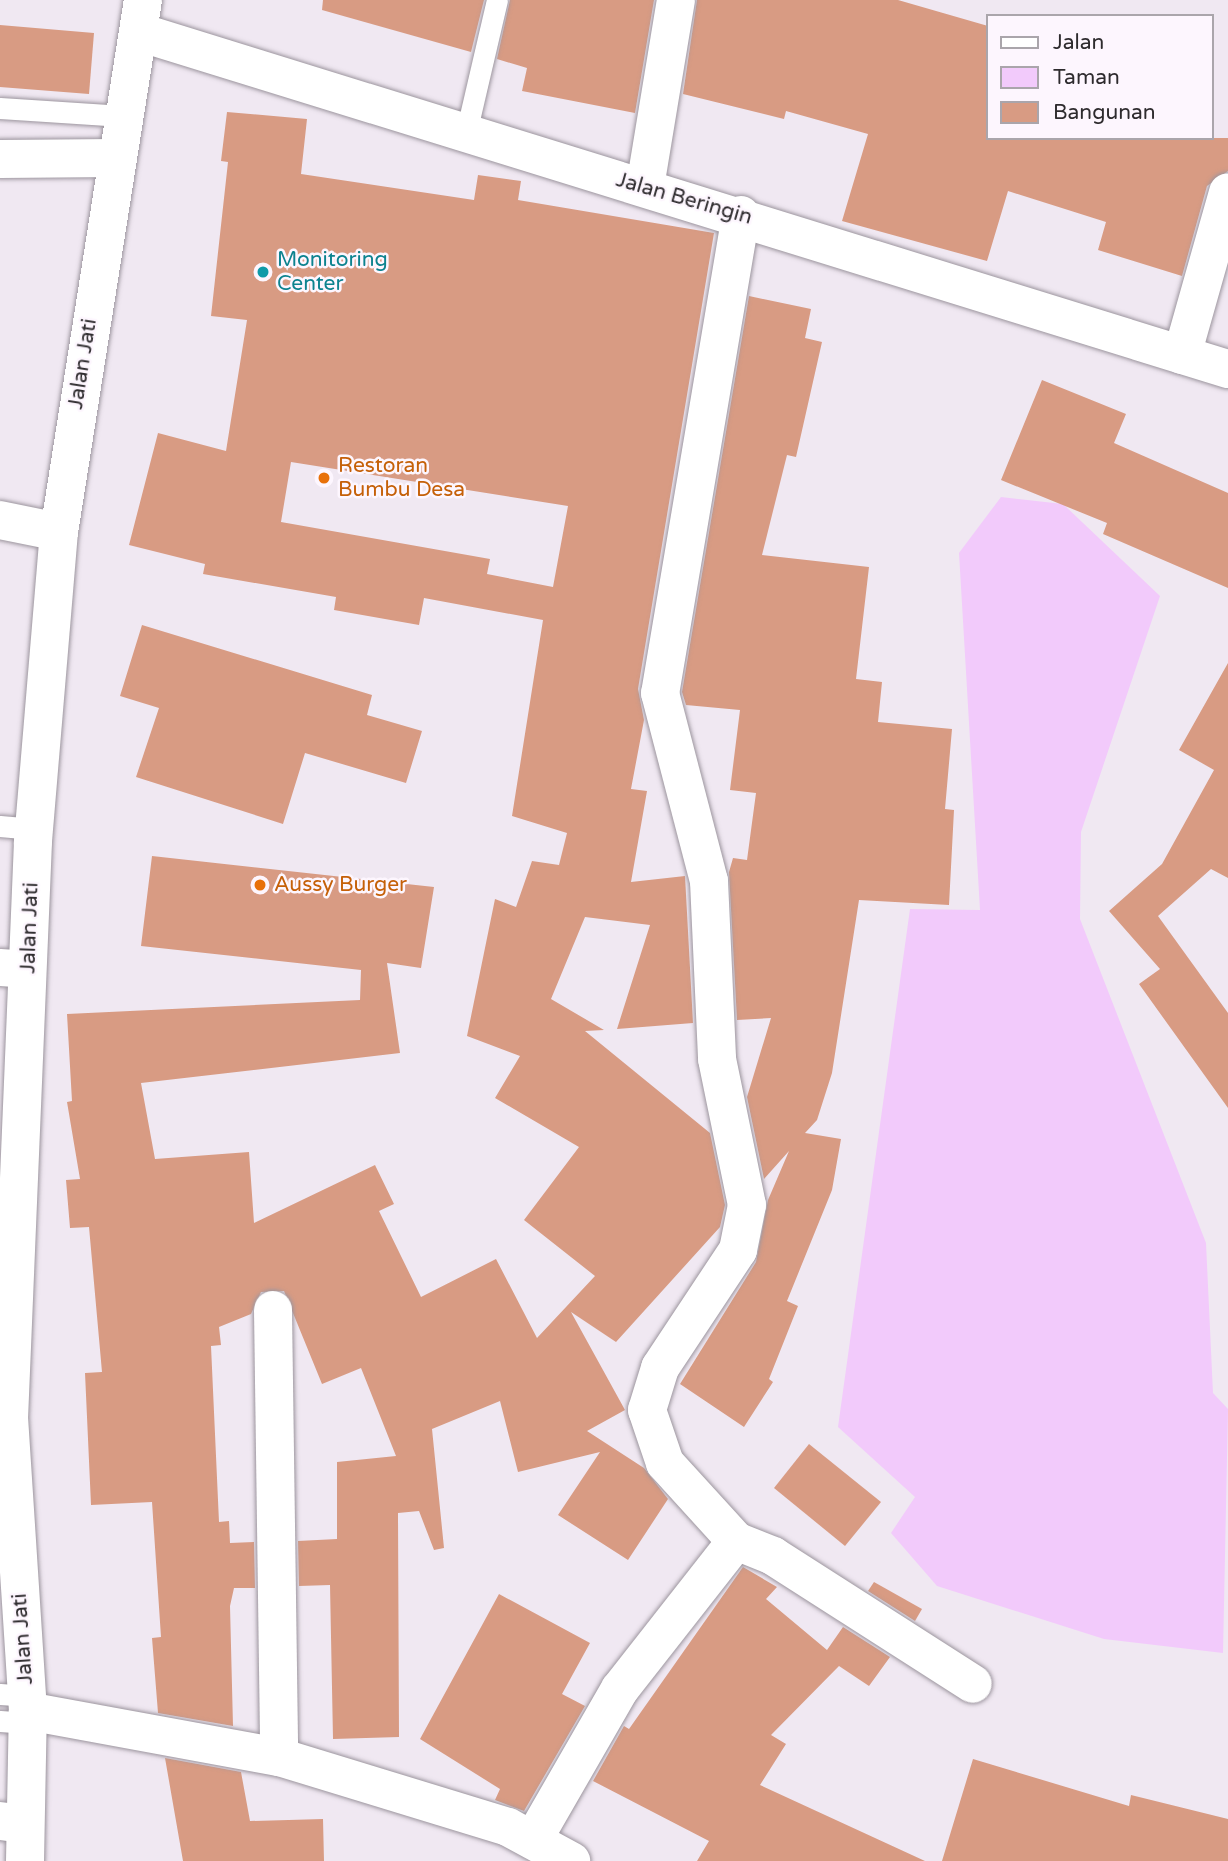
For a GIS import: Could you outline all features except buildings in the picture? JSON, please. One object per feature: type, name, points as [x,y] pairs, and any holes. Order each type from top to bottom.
[{"type":"street","points":[[645,187],[676,0]]},
{"type":"street","name":"Jalan Beringin","points":[[141,16],[466,133],[741,215],[1228,369]]},
{"type":"street","name":"Jalan Jati","points":[[17,1835],[17,1709],[5,1419],[15,1207],[10,1198],[17,828],[115,158],[141,16]]},
{"type":"street","points":[[0,159],[115,158]]},
{"type":"street","points":[[1182,355],[1228,192]]},
{"type":"street","points":[[741,215],[660,693],[709,881],[717,1059],[747,1205],[738,1250],[660,1367],[647,1410],[665,1463],[736,1541],[773,1556],[972,1684]]},
{"type":"street","points":[[0,520],[59,533]]},
{"type":"street","points":[[273,1310],[279,1756]]},
{"type":"street","points":[[533,1840],[620,1689],[736,1541]]},
{"type":"street","points":[[17,1709],[279,1756],[508,1827],[571,1861]]},
{"type":"lane","points":[[466,133],[497,0]]},
{"type":"lane","points":[[0,108],[123,116]]},
{"type":"green space","points":[[1001,497],[1063,504],[1160,596],[1081,832],[1080,919],[1206,1243],[1213,1393],[1228,1409],[1223,1653],[1104,1639],[937,1586],[891,1533],[915,1497],[838,1427],[910,909],[980,910],[959,553]]},
{"type":"place","name":"Monitoring Center","points":[[263,272]]},
{"type":"place","name":"Restoran Bumbu Desa","points":[[324,478]]},
{"type":"place","name":"Aussy Burger","points":[[260,885]]}]
